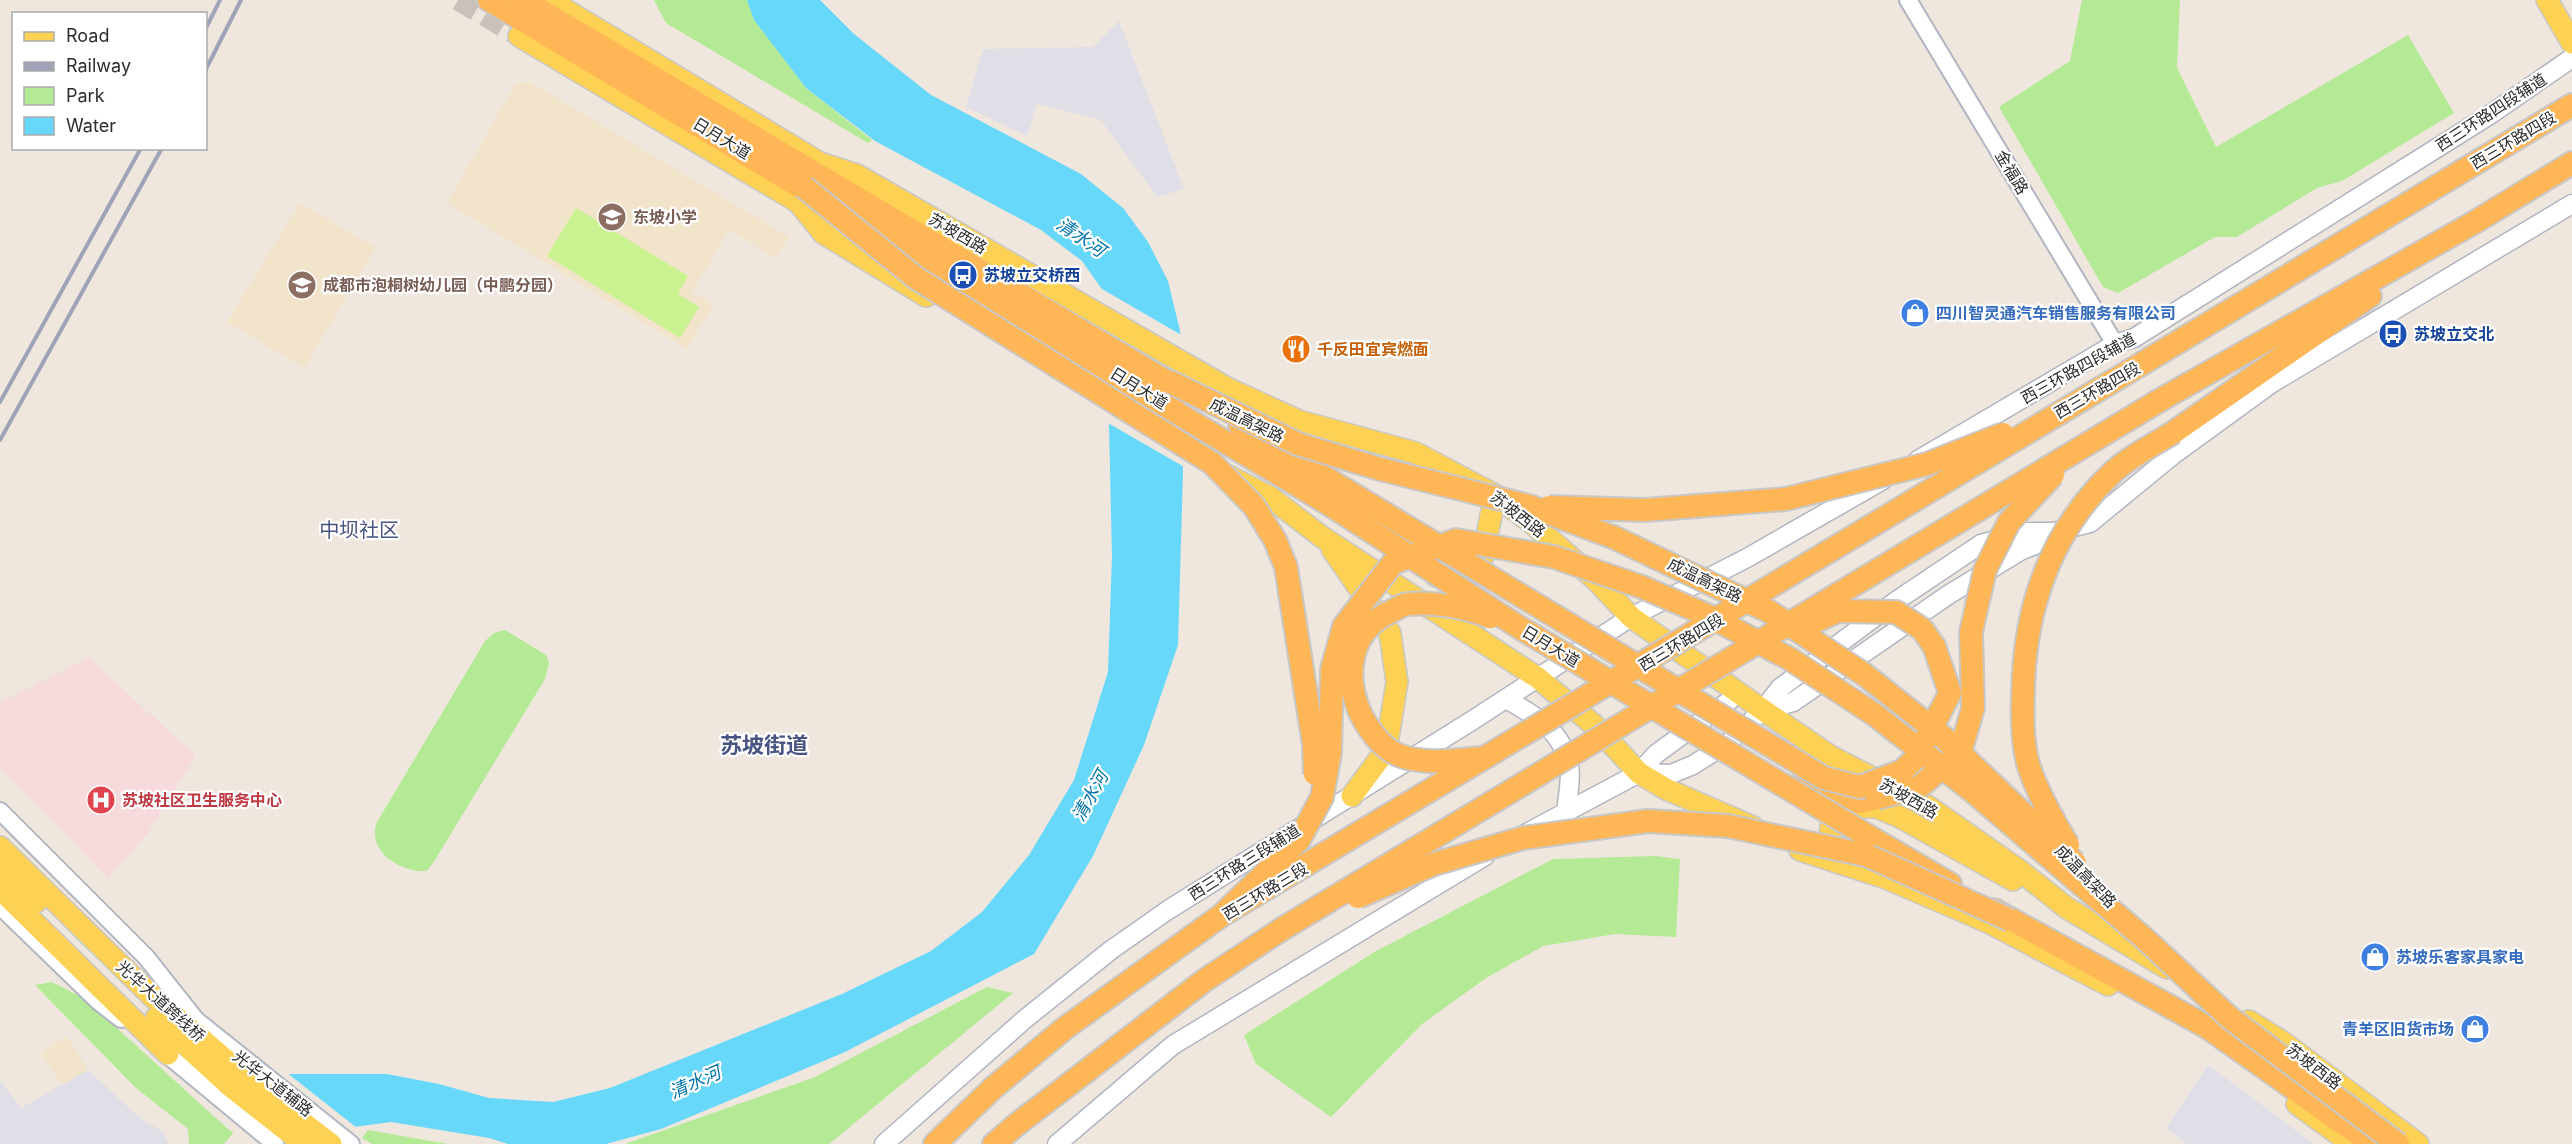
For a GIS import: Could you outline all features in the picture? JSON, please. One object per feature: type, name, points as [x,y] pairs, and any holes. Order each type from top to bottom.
[{"type":"highway","name":"日月大道","points":[[489,0],[1332,506],[1522,629],[1782,786]]},
{"type":"highway","name":"日月大道","points":[[523,0],[1170,382]]},
{"type":"highway","name":"西三环路四段","points":[[1622,677],[2572,105]]},
{"type":"highway","points":[[994,1144],[1196,987],[1282,929],[2070,457],[2162,399],[2475,222],[2572,163]]},
{"type":"highway","points":[[804,187],[916,278],[1212,463],[1254,506],[1275,540],[1286,567],[1314,745],[1315,781],[1311,807],[1300,837]]},
{"type":"highway","points":[[2084,872],[2052,818],[2029,766],[2022,726],[2023,659],[2032,608],[2046,568],[2068,526],[2088,498],[2115,471],[2475,222]]},
{"type":"highway","points":[[1170,382],[1824,778],[1860,787],[1902,771],[1916,758],[1950,693],[1934,646],[1922,629],[1896,612],[1838,611],[1736,656]]},
{"type":"highway","name":"成温高架路","points":[[1170,382],[1298,444],[1380,469],[1529,506],[1613,537],[1672,563],[1779,619],[1865,675],[1942,736],[2084,872],[2145,939]]},
{"type":"highway","points":[[1529,506],[1645,510],[1786,499],[1927,464],[2063,410]]},
{"type":"highway","points":[[1782,786],[1854,802],[1877,798],[1919,787],[1960,753],[1973,708],[1971,632],[1985,570],[2009,522],[2070,457]]},
{"type":"highway","points":[[1222,915],[1300,837],[1322,797],[1330,753],[1332,669],[1344,626],[1393,563],[1456,540],[1554,557],[1642,587],[1709,616],[1790,659],[1875,715],[1962,783],[2145,939],[2230,1018],[2398,1144]]},
{"type":"highway","points":[[1490,757],[1435,762],[1399,756],[1373,736],[1354,704],[1351,673],[1356,643],[1376,619],[1407,603],[1469,609],[1522,629]]},
{"type":"highway","name":"西三环路三段","points":[[935,1144],[993,1088],[1065,1028],[1222,915],[1622,677]]},
{"type":"highway","points":[[1782,786],[2010,920],[2207,1027],[2372,1144]]},
{"type":"highway","points":[[1282,929],[1434,864],[1523,838],[1648,821],[1728,826],[1866,855],[2010,920]]},
{"type":"main road","name":"苏坡西路","points":[[549,0],[820,163],[857,175],[1227,388],[1299,421],[1416,453],[1495,495],[1532,523],[1596,580],[1631,617],[1763,710],[1830,756],[1929,807],[2019,870],[2067,908],[2147,955],[2284,1043],[2418,1144]]},
{"type":"main road","points":[[2547,0],[2572,43]]},
{"type":"main road","points":[[2562,0],[2572,18]]},
{"type":"main road","points":[[519,36],[798,202],[823,233],[1193,458],[1270,497],[1322,537],[1538,678],[1594,725],[1639,773],[1666,789],[1800,849],[1886,878],[1988,922],[2199,1032],[2352,1144]]},
{"type":"main road","name":"西三环路四段辅道","points":[[1631,617],[1815,519],[2115,344],[2134,338],[2488,116],[2572,58]]},
{"type":"main road","points":[[1639,773],[1671,774],[1693,765],[1729,742],[1763,710],[1780,688],[1896,601],[1981,544],[2025,532],[2054,532],[2090,523],[2173,455],[2272,382],[2572,204]]},
{"type":"main road","points":[[1322,537],[1425,574],[1468,577],[1483,556],[1495,495]]},
{"type":"main road","points":[[1763,710],[1793,702],[1948,595],[2020,551],[2078,526]]},
{"type":"main road","points":[[1322,537],[1390,633],[1397,682],[1386,750],[1352,796]]},
{"type":"main road","name":"西三环路三段辅道","points":[[884,1144],[980,1056],[1111,950],[1168,910],[1506,699],[1631,617]]},
{"type":"main road","points":[[1057,1144],[1173,1045],[1463,867],[1639,773],[1656,754],[1729,701],[1736,690]]},
{"type":"main road","points":[[1506,699],[1548,726],[1563,746],[1570,767],[1566,813]]},
{"type":"main road","points":[[1842,863],[1830,843],[1831,826],[1837,817],[1859,807],[1876,807],[1900,817],[2067,908]]},
{"type":"main road","points":[[0,829],[138,966],[196,1020]]},
{"type":"main road","name":"光华大道跨线桥","points":[[0,847],[153,997],[258,1088],[343,1143]]},
{"type":"main road","name":"光华大道跨线桥","points":[[0,867],[222,1079],[304,1144]]},
{"type":"main road","points":[[0,889],[168,1054]]},
{"type":"street","name":"金福路","points":[[1908,0],[2115,344]]},
{"type":"street","name":"光华大道辅路","points":[[0,811],[146,957],[196,1020],[343,1143]]},
{"type":"street","points":[[0,906],[98,1001],[168,1054],[275,1144]]},
{"type":"shaded area","points":[[1119,21],[1184,189],[1157,197],[1101,120],[1037,104],[1027,136],[966,107],[983,49],[1093,47]]},
{"type":"shaded area","name":"东坡小学","points":[[530,82],[789,237],[776,258],[729,230],[692,292],[713,305],[687,349],[447,203],[516,83]]},
{"type":"shaded area","name":"成都市泡桐树幼儿园（中鹏分园）","points":[[300,203],[376,248],[304,368],[227,322]]},
{"type":"shaded area","name":"苏坡社区卫生服务中心","points":[[89,658],[196,756],[148,833],[108,878],[0,767],[0,703]]},
{"type":"shaded area","points":[[67,1036],[88,1070],[62,1085],[41,1053]]},
{"type":"shaded area","points":[[2208,1065],[2314,1144],[2187,1144],[2166,1128]]},
{"type":"shaded area","points":[[88,1070],[140,1118],[163,1132],[168,1144],[0,1144],[0,1081],[21,1108]]},
{"type":"green space","points":[[654,0],[747,0],[754,20],[806,88],[872,140],[868,143],[666,23]]},
{"type":"green space","points":[[2082,0],[2180,0],[2177,68],[2216,147],[2408,35],[2454,113],[2342,181],[2317,188],[2237,237],[2215,237],[2118,293],[2103,287],[1999,107],[2070,61]]},
{"type":"green space","points":[[576,208],[688,276],[678,294],[699,307],[680,338],[547,256]]},
{"type":"green space","points":[[505,630],[546,655],[549,663],[545,679],[427,871],[417,871],[397,864],[381,851],[375,833],[377,822],[485,641],[494,633]]},
{"type":"green space","points":[[1655,856],[1680,859],[1676,937],[1615,934],[1543,946],[1486,978],[1422,1024],[1331,1117],[1256,1064],[1244,1035],[1376,951],[1553,859]]},
{"type":"green space","points":[[52,982],[85,999],[228,1129],[250,1144],[189,1144],[188,1129],[136,1088],[35,985]]},
{"type":"green space","points":[[987,987],[1013,993],[829,1144],[625,1144],[815,1077]]},
{"type":"green space","points":[[368,1130],[448,1144],[372,1144],[362,1138]]},
{"type":"water","name":"清水河","points":[[747,0],[820,0],[854,34],[931,95],[1081,174],[1123,208],[1148,242],[1168,281],[1180,331],[1183,472],[1178,645],[1144,745],[1093,856],[1034,954],[845,1052],[661,1129],[606,1144],[508,1144],[489,1138],[391,1122],[227,1144],[289,1074],[387,1074],[439,1084],[489,1098],[553,1102],[610,1088],[842,994],[931,951],[982,912],[1029,855],[1074,780],[1108,672],[1112,556],[1106,295],[1082,261],[1041,230],[875,141],[806,88],[754,20]]},
{"type":"pier","points":[[1095,285],[1183,336],[1186,468],[1108,423],[1104,296]]},
{"type":"pier","points":[[286,1072],[357,1128],[333,1144],[224,1144]]},
{"type":"tunnel","points":[[458,0],[519,36]]},
{"type":"railway","points":[[207,26],[220,0]]},
{"type":"railway","points":[[207,67],[241,0]]},
{"type":"railway","points":[[0,402],[140,150]]},
{"type":"railway","points":[[0,440],[161,150]]},
{"type":"place","name":"东坡小学","points":[[612,217]]},
{"type":"place","name":"苏坡立交桥西","points":[[963,275]]},
{"type":"place","name":"成都市泡桐树幼儿园（中鹏分园）","points":[[302,285]]},
{"type":"place","name":"四川智灵通汽车销售服务有限公司","points":[[1915,313]]},
{"type":"place","name":"苏坡立交北","points":[[2393,334]]},
{"type":"place","name":"千反田宜宾燃面","points":[[1296,349]]},
{"type":"place","name":"苏坡社区卫生服务中心","points":[[101,800]]},
{"type":"place","name":"苏坡乐客家具家电","points":[[2375,957]]},
{"type":"place","name":"青羊区旧货市场","points":[[2475,1029]]},
{"type":"district","name":"中坝社区","points":[[359,530]]},
{"type":"district","name":"苏坡街道","points":[[764,745]]}]
